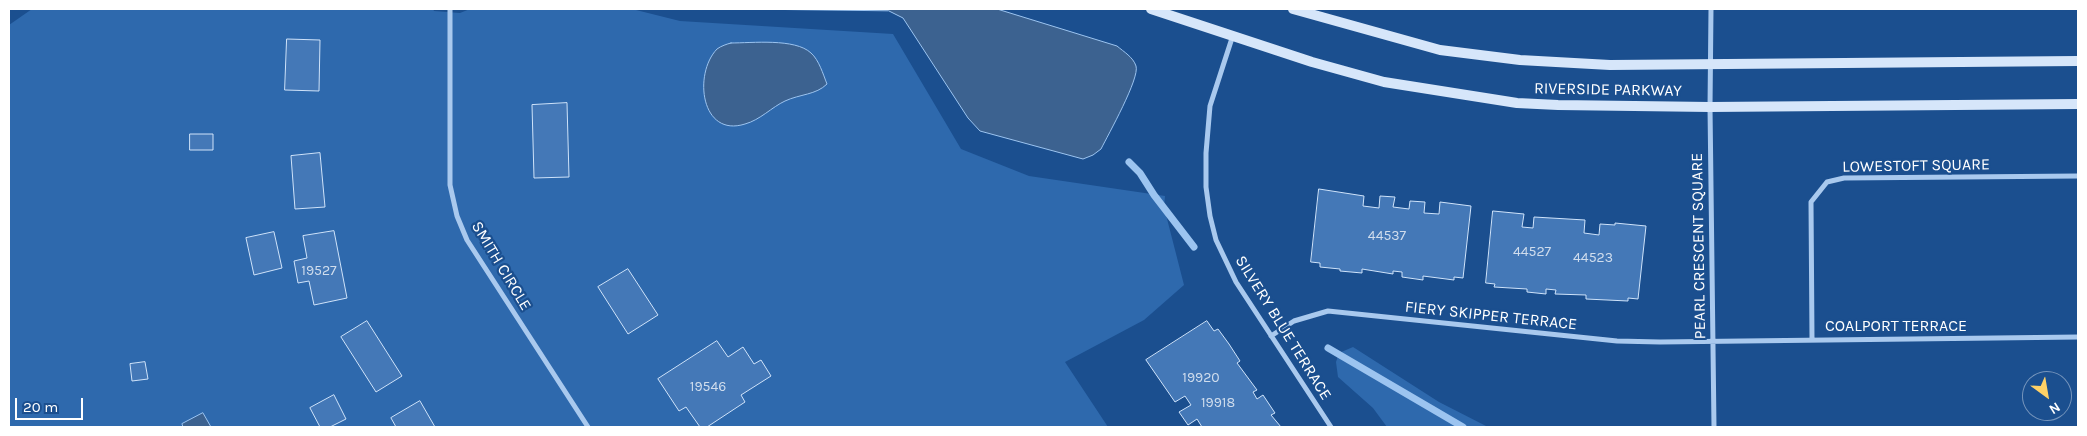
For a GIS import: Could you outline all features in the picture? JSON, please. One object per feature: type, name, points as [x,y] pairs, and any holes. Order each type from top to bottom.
[{"type":"main road","name":"RIVERSIDE PARKWAY","points":[[1151,9],[1312,62],[1384,82],[1480,98],[1558,105],[2078,104]]},
{"type":"main road","name":"RIVERSIDE PARKWAY","points":[[1293,9],[1440,50],[1529,61],[1610,65],[2078,61]]},
{"type":"street","name":"SMITH CIRCLE","points":[[450,9],[448,158],[450,185],[457,216],[467,240],[588,427]]},
{"type":"street","name":"PEARL CRESCENT SQUARE","points":[[1711,9],[1710,106],[1714,427]]},
{"type":"street","name":"SILVERY BLUE TERRACE","points":[[1233,35],[1210,106],[1206,153],[1206,187],[1210,216],[1216,240],[1236,282],[1331,427]]},
{"type":"street","name":"LOWESTOFT SQUARE","points":[[1812,339],[1811,202],[1827,182],[1844,178],[2078,176]]},
{"type":"street","name":"FIERY SKIPPER TERRACE","points":[[1271,336],[1294,321],[1328,311],[1616,341],[1714,342]]},
{"type":"street","name":"COALPORT TERRACE","points":[[1714,342],[1812,339],[2078,337]]},
{"type":"shaded area","points":[[32,9],[433,9],[434,11],[460,13],[470,9],[632,9],[680,21],[893,34],[961,149],[1029,176],[1165,196],[1164,207],[1184,285],[1144,320],[1065,362],[1108,427],[9,427],[9,25]]},
{"type":"shaded area","points":[[745,9],[997,9],[1117,46],[1133,60],[1136,72],[1129,94],[1101,149],[1083,159],[980,131],[968,118],[903,18],[889,11]]},
{"type":"shaded area","points":[[773,42],[804,48],[816,59],[827,84],[823,88],[785,101],[761,117],[745,124],[730,126],[719,122],[710,113],[706,101],[705,73],[717,49],[731,43]]},
{"type":"shaded area","points":[[1353,347],[1439,402],[1488,427],[1387,427],[1373,408],[1338,377],[1336,362],[1339,353]]},
{"type":"shaded area","points":[[203,413],[211,427],[183,427],[182,424]]},
{"type":"building","points":[[287,39],[320,40],[319,91],[285,90]]},
{"type":"building","points":[[567,103],[569,177],[534,178],[532,105]]},
{"type":"building","points":[[190,134],[213,134],[213,150],[190,150]]},
{"type":"building","points":[[320,153],[325,207],[295,209],[291,156]]},
{"type":"building","points":[[1319,189],[1364,196],[1363,206],[1379,208],[1380,196],[1395,197],[1393,207],[1409,209],[1410,201],[1425,202],[1424,213],[1439,214],[1440,202],[1471,206],[1463,278],[1454,277],[1454,280],[1423,276],[1423,280],[1402,277],[1402,272],[1393,271],[1393,274],[1362,269],[1362,273],[1340,271],[1340,269],[1320,267],[1320,263],[1311,262]]},
{"type":"building","points":[[1493,211],[1524,214],[1522,227],[1533,228],[1534,217],[1585,220],[1584,233],[1599,235],[1600,224],[1615,225],[1615,223],[1646,226],[1638,299],[1628,298],[1628,301],[1586,299],[1586,295],[1555,294],[1556,290],[1546,289],[1546,294],[1527,292],[1527,289],[1494,287],[1495,284],[1486,283]]},
{"type":"building","points":[[334,231],[347,298],[314,305],[309,281],[298,283],[294,261],[307,258],[303,236]]},
{"type":"building","points":[[274,232],[282,268],[254,275],[246,238]]},
{"type":"building","points":[[628,269],[658,315],[628,334],[598,287]]},
{"type":"building","points":[[367,321],[402,376],[376,392],[341,337]]},
{"type":"building","points":[[1207,321],[1214,331],[1218,329],[1229,344],[1240,361],[1237,363],[1257,390],[1253,392],[1257,399],[1263,395],[1275,413],[1271,415],[1281,427],[1202,427],[1197,419],[1188,425],[1179,412],[1191,405],[1185,396],[1175,402],[1146,360]]},
{"type":"building","points":[[717,341],[728,357],[743,347],[754,364],[761,360],[771,376],[741,395],[745,402],[707,427],[700,427],[686,407],[679,411],[658,379]]},
{"type":"building","points":[[145,362],[148,379],[132,381],[130,364]]},
{"type":"building","points":[[334,395],[346,419],[330,427],[320,427],[310,408]]},
{"type":"building","points":[[420,401],[435,427],[396,427],[391,418]]},
{"type":"waterway","points":[[1129,162],[1140,173],[1154,195],[1194,247]]},
{"type":"waterway","points":[[1328,348],[1463,427]]}]
